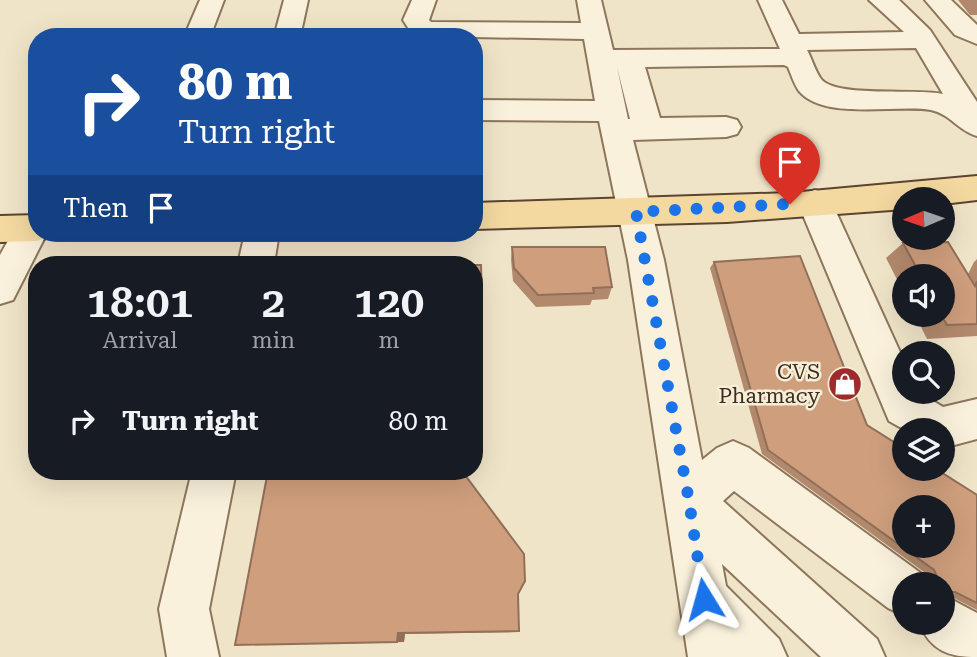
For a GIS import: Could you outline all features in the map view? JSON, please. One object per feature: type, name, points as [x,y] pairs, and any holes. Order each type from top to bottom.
[{"type":"main road","points":[[483,216],[816,203],[900,198],[977,188]]},
{"type":"street","points":[[201,28],[212,0]]},
{"type":"street","points":[[289,28],[296,0]]},
{"type":"street","points":[[421,28],[416,20],[424,0]]},
{"type":"street","points":[[589,0],[609,50],[648,129]]},
{"type":"street","points":[[770,0],[811,87],[837,98],[935,99],[974,123]]},
{"type":"street","points":[[937,0],[964,29],[977,36]]},
{"type":"street","points":[[887,2],[923,40],[948,75],[974,123]]},
{"type":"street","points":[[483,36],[609,50],[769,55],[923,40]]},
{"type":"street","points":[[609,50],[614,120],[636,212],[689,501],[714,657]]},
{"type":"street","points":[[483,111],[614,120],[648,129],[726,127]]},
{"type":"street","points":[[816,203],[904,407],[958,424],[977,446]]},
{"type":"street","points":[[0,289],[23,229]]},
{"type":"street","points":[[689,501],[733,463],[892,582]]},
{"type":"street","points":[[193,657],[184,609],[212,480]]},
{"type":"street","points":[[689,501],[859,657]]},
{"type":"street","points":[[704,599],[761,657]]},
{"type":"street","points":[[955,628],[977,644]]},
{"type":"building","points":[[512,247],[605,247],[612,287],[593,288],[594,293],[538,295],[514,268]]},
{"type":"building","points":[[907,250],[953,250],[975,286],[977,281],[977,324],[955,325],[955,264],[914,264]]},
{"type":"building","points":[[800,256],[867,425],[892,441],[892,481],[955,481],[977,495],[977,603],[955,592],[955,572],[935,572],[917,558],[955,558],[955,495],[892,495],[892,540],[768,450],[714,262]]},
{"type":"building","points":[[266,480],[469,480],[524,554],[525,581],[518,594],[519,631],[398,633],[397,642],[235,645]]},
{"type":"place","name":"CVS Pharmacy","points":[[845,384]]},
{"type":"route","points":[[704,599],[689,501],[636,212],[790,204]]}]
